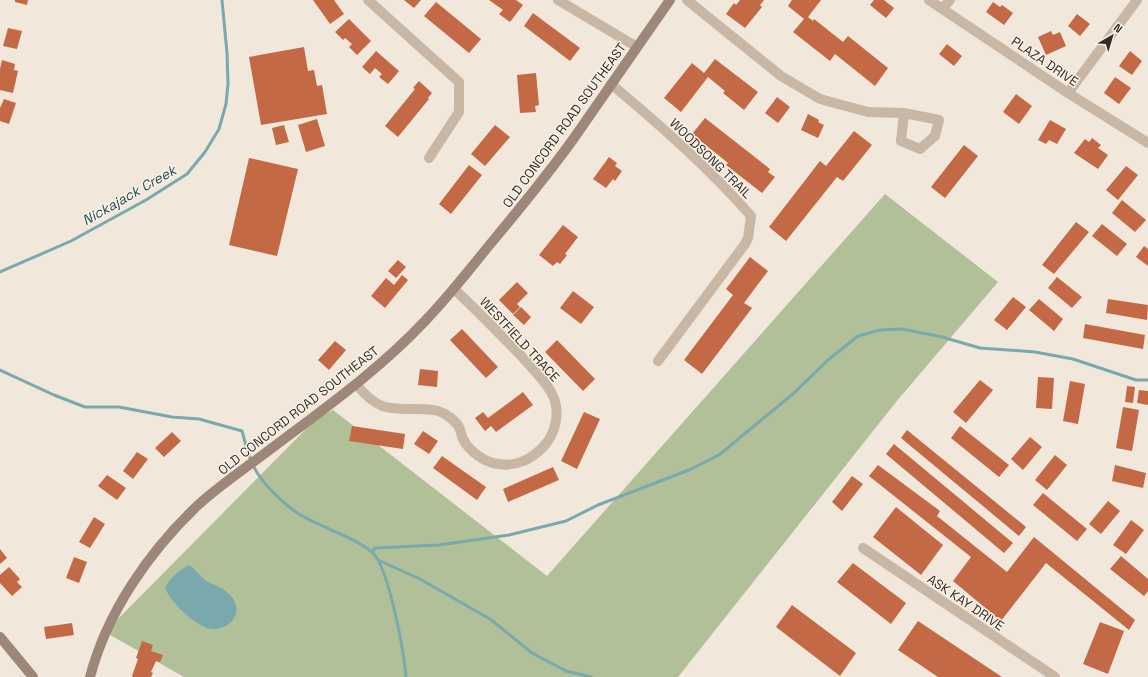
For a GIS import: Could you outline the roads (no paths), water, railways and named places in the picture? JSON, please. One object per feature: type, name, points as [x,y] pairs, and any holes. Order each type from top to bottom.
[{"type":"street","points":[[368,0],[459,82],[459,112],[429,158]]},
{"type":"street","points":[[558,0],[637,47]]},
{"type":"street","name":"OLD CONCORD ROAD SOUTHEAST","points":[[90,677],[100,646],[110,623],[141,570],[164,542],[199,504],[356,384],[392,353],[424,322],[454,289],[530,196],[574,137],[670,0]]},
{"type":"street","points":[[687,0],[781,76],[820,99],[868,112],[904,113],[939,120],[935,136],[920,149],[901,141],[904,113]]},
{"type":"street","name":"PLAZA DRIVE","points":[[928,0],[943,8],[1068,93],[1148,143]]},
{"type":"street","points":[[943,8],[950,0]]},
{"type":"street","points":[[1068,93],[1137,0]]},
{"type":"street","name":"WOODSONG TRAIL","points":[[611,84],[636,105],[727,189],[751,216],[748,238],[745,244],[658,361]]},
{"type":"street","name":"WESTFIELD TRACE","points":[[356,384],[365,396],[373,402],[385,407],[438,411],[450,418],[459,427],[463,438],[472,450],[484,459],[497,464],[512,465],[526,461],[538,453],[548,442],[554,428],[557,414],[555,399],[549,386],[498,332],[454,289]]},
{"type":"street","name":"ASK KAY DRIVE","points":[[863,548],[1055,677]]},
{"type":"street","points":[[0,636],[33,677]]},
{"type":"water","points":[[189,565],[194,568],[205,580],[222,588],[232,597],[237,609],[236,615],[229,624],[216,629],[209,629],[202,626],[186,615],[168,594],[165,588],[169,581],[178,572]]},
{"type":"waterway","name":"Nickajack Creek","points":[[0,272],[71,241],[146,200],[187,174],[205,152],[219,129],[226,104],[228,84],[227,53],[222,0]]},
{"type":"waterway","points":[[372,552],[375,548],[439,545],[509,535],[566,521],[598,505],[689,470],[719,455],[794,393],[828,360],[858,336],[880,330],[902,329],[942,337],[980,348],[1035,352],[1073,359],[1136,380],[1148,380]]},
{"type":"waterway","points":[[0,370],[54,395],[85,407],[119,407],[172,417],[199,419],[242,431],[252,464],[266,485],[277,496],[302,516],[351,539],[372,552],[384,574],[390,592],[395,611],[406,677]]},
{"type":"waterway","points":[[378,560],[420,579],[490,619],[532,653],[566,671],[591,677]]}]
